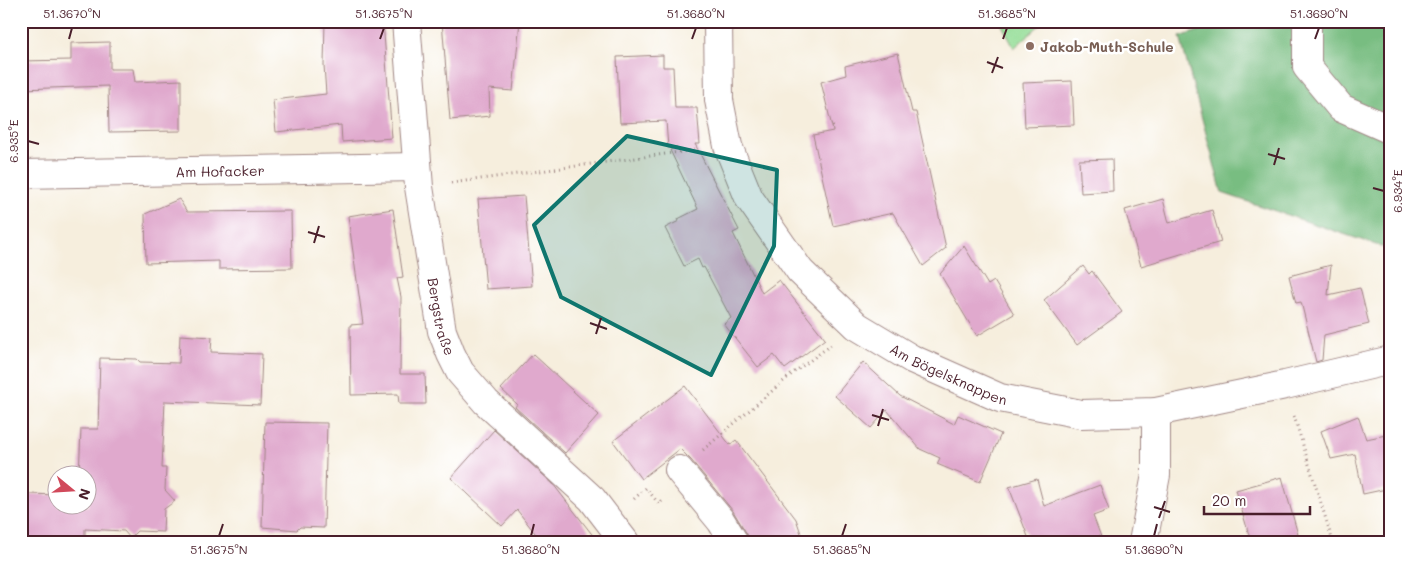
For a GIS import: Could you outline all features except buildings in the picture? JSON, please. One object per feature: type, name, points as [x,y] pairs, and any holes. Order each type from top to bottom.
[{"type":"street","name":"Bergstraße","points":[[406,21],[418,177],[442,331],[450,354],[460,372],[486,402],[592,499],[617,532]]},
{"type":"street","name":"Am Bögelsknappen","points":[[718,21],[719,100],[728,146],[748,198],[800,271],[857,326],[912,359],[1000,398],[1081,414],[1156,412],[1285,385],[1391,360]]},
{"type":"street","points":[[1307,21],[1307,67],[1341,108],[1391,130]]},
{"type":"street","name":"Am Hofacker","points":[[21,174],[418,177]]},
{"type":"street","points":[[1143,542],[1156,475],[1156,412]]},
{"type":"street","points":[[684,476],[722,521],[734,542]]},
{"type":"path","points":[[418,177],[728,146]]},
{"type":"path","points":[[617,532],[646,488],[659,504],[684,476],[793,373],[857,326]]},
{"type":"path","points":[[1292,408],[1333,542]]},
{"type":"highlighted area","points":[[627,136],[777,170],[774,246],[711,375],[561,297],[534,225]]},
{"type":"green space","points":[[1000,21],[1044,21],[1014,48]]},
{"type":"green space","points":[[1228,21],[1391,21],[1391,250],[1222,193],[1180,37]]},
{"type":"place","name":"Jakob-Muth-Schule","points":[[1030,46]]}]
